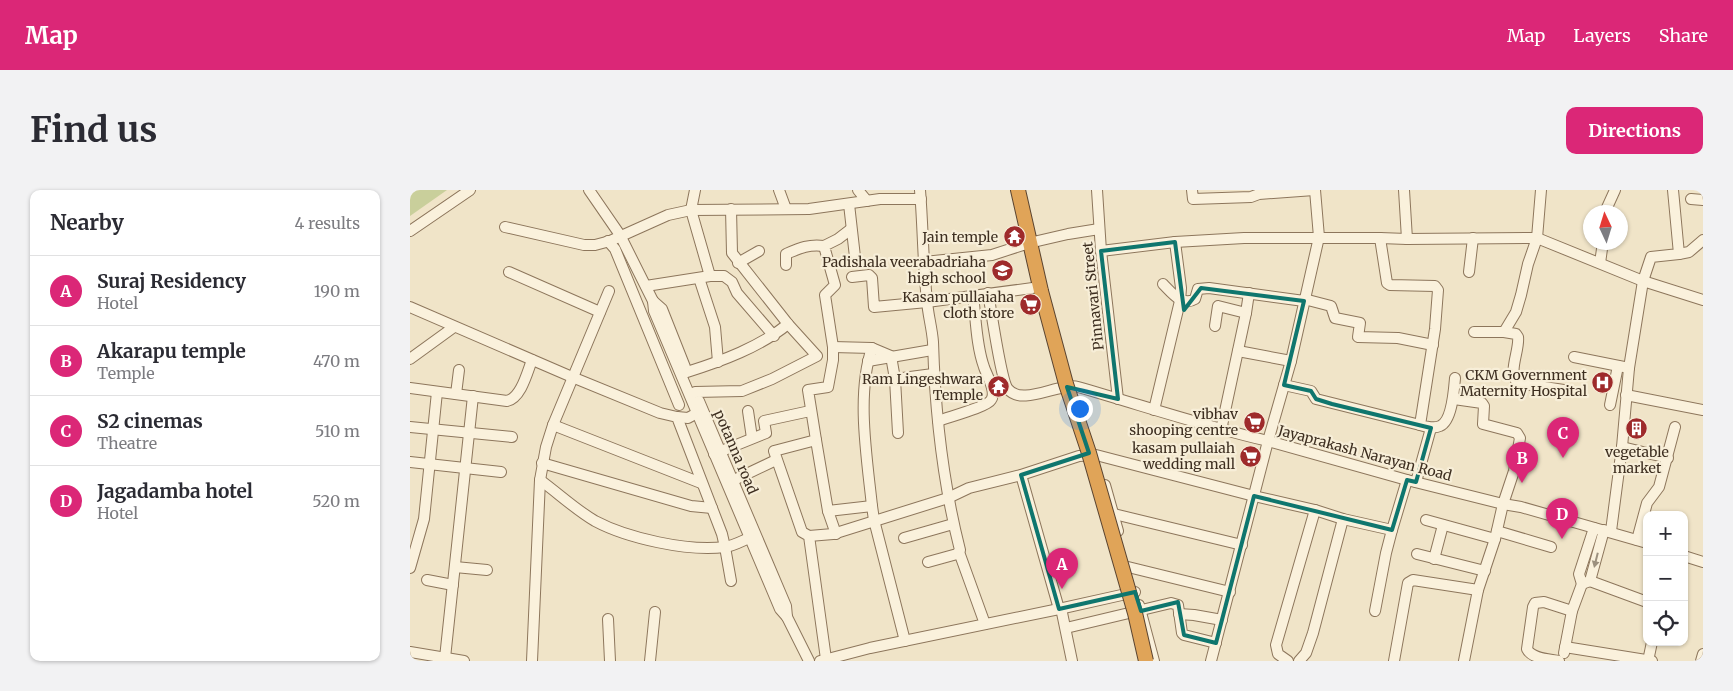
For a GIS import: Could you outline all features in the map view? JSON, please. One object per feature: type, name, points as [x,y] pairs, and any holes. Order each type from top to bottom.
[{"type":"highway","points":[[1018,190],[1029,243],[1066,384],[1089,453],[1135,612],[1146,661]]},
{"type":"street","points":[[410,231],[470,190]]},
{"type":"street","name":"potanna road","points":[[589,190],[598,205],[607,214]]},
{"type":"street","name":"potanna road","points":[[596,190],[604,200],[613,239],[646,286],[653,301],[654,311],[692,416],[734,480],[786,606],[786,617]]},
{"type":"street","points":[[696,190],[691,210],[710,276]]},
{"type":"street","points":[[779,190],[786,210]]},
{"type":"street","points":[[858,190],[868,201]]},
{"type":"street","name":"Pinnavari Street","points":[[1097,190],[1101,251],[1118,398]]},
{"type":"street","points":[[1192,190],[1193,199],[1251,197],[1259,194],[1314,190]]},
{"type":"street","name":"Jayaprakash Narayan Road","points":[[1314,190],[1319,237],[1291,361],[1268,441],[1412,481],[1521,507],[1642,541]]},
{"type":"street","points":[[1401,190],[1407,239]]},
{"type":"street","points":[[1609,205],[1615,190]]},
{"type":"street","points":[[1673,190],[1679,254]]},
{"type":"street","points":[[1504,332],[1516,312],[1522,295],[1528,264],[1537,238],[1538,192]]},
{"type":"street","points":[[505,227],[584,245],[595,245],[668,215],[691,210],[809,209],[920,195],[927,302],[933,341],[933,374],[948,498],[959,552],[985,624]]},
{"type":"street","points":[[1691,199],[1703,200]]},
{"type":"street","points":[[849,204],[855,257]]},
{"type":"street","points":[[731,209],[732,253],[738,263],[817,356],[833,360]]},
{"type":"street","points":[[786,265],[786,254],[804,246],[814,244],[824,246],[838,239],[851,229]]},
{"type":"street","points":[[924,262],[992,255],[1029,243],[1068,234],[1100,230]]},
{"type":"street","points":[[1101,251],[1175,242],[1244,238],[1537,238],[1643,281],[1703,300]]},
{"type":"street","points":[[1380,238],[1387,283],[1435,286],[1438,290],[1433,345],[1420,425]]},
{"type":"street","points":[[1469,272],[1473,238]]},
{"type":"street","points":[[613,239],[615,249],[680,405]]},
{"type":"street","points":[[1610,406],[1623,367],[1650,257],[1688,252],[1703,240]]},
{"type":"street","points":[[1154,410],[1180,301],[1181,288],[1175,242]]},
{"type":"street","points":[[824,246],[835,285],[825,295],[833,347],[833,360],[828,387],[808,390],[828,511],[836,534]]},
{"type":"street","points":[[1600,263],[1602,250]]},
{"type":"street","points":[[738,263],[759,251]]},
{"type":"street","points":[[509,272],[600,312]]},
{"type":"street","points":[[732,282],[747,272]]},
{"type":"street","points":[[852,277],[869,275],[872,278],[874,307],[988,293],[1041,289]]},
{"type":"street","points":[[646,286],[710,276],[724,276],[732,282],[737,293],[774,336]]},
{"type":"street","points":[[700,278],[715,327],[718,362]]},
{"type":"street","points":[[1163,284],[1180,301],[1190,302],[1195,299],[1200,288],[1209,288],[1304,300],[1331,306],[1335,318],[1360,323],[1358,337],[1398,338],[1433,345]]},
{"type":"street","points":[[532,661],[542,463],[552,425],[609,291]]},
{"type":"street","points":[[988,293],[1007,389],[1019,395],[1036,394],[1074,386],[1221,430],[1268,441],[1211,661]]},
{"type":"street","points":[[1221,430],[1249,293]]},
{"type":"street","points":[[938,421],[986,404],[993,398],[994,392],[983,364],[976,327],[973,295]]},
{"type":"street","name":"potanna road","points":[[653,301],[662,309],[695,392],[745,540],[809,661]]},
{"type":"street","points":[[1215,326],[1218,306],[1246,314]]},
{"type":"street","points":[[410,307],[660,413],[677,418],[692,416]]},
{"type":"street","points":[[687,372],[718,362],[774,336],[788,324]]},
{"type":"street","points":[[410,359],[454,327]]},
{"type":"street","points":[[1474,332],[1516,334],[1518,337],[1514,373],[1515,380],[1518,383],[1570,391]]},
{"type":"street","points":[[833,347],[872,348],[891,356]]},
{"type":"street","points":[[872,348],[868,361],[863,412],[872,506],[905,640]]},
{"type":"street","points":[[868,361],[932,350]]},
{"type":"street","points":[[1238,351],[1291,361]]},
{"type":"street","points":[[695,392],[742,391],[772,380],[817,356]]},
{"type":"street","points":[[891,356],[895,379],[898,433]]},
{"type":"street","points":[[1574,357],[1623,367]]},
{"type":"street","points":[[410,388],[507,402],[517,395],[532,360]]},
{"type":"street","points":[[1564,661],[1572,611],[1586,582],[1603,530],[1622,447],[1626,395],[1623,367]]},
{"type":"street","points":[[456,394],[459,370]]},
{"type":"street","points":[[895,379],[933,374]]},
{"type":"street","points":[[1284,385],[1311,391],[1316,399],[1332,404],[1431,428],[1441,426],[1445,422],[1454,399],[1455,378]]},
{"type":"street","points":[[1074,386],[1114,514],[1154,661]]},
{"type":"street","points":[[410,568],[424,519],[437,392]]},
{"type":"street","points":[[1626,395],[1703,410]]},
{"type":"street","points":[[445,658],[456,566],[472,396]]},
{"type":"street","points":[[1454,399],[1482,403],[1484,406],[1483,424],[1519,435],[1514,471],[1478,590],[1464,661]]},
{"type":"street","points":[[717,453],[766,433],[764,421],[810,411]]},
{"type":"street","points":[[748,412],[752,438]]},
{"type":"street","points":[[677,418],[725,547],[730,580]]},
{"type":"street","points":[[552,425],[701,483]]},
{"type":"street","points":[[410,427],[512,437]]},
{"type":"street","points":[[1642,541],[1647,502],[1659,486],[1675,427]]},
{"type":"street","points":[[1375,611],[1392,530],[1431,428]]},
{"type":"street","points":[[816,440],[774,451],[802,532],[809,536],[836,534],[874,520],[948,498],[969,488],[1021,475],[1079,456],[1096,455],[1315,510],[1342,519],[1392,530]]},
{"type":"street","points":[[1622,447],[1668,458]]},
{"type":"street","points":[[734,480],[776,460]]},
{"type":"street","points":[[410,462],[501,472]]},
{"type":"street","points":[[542,463],[691,506],[712,508]]},
{"type":"street","points":[[1021,475],[1066,628],[1072,661]]},
{"type":"street","points":[[540,480],[593,520],[610,528],[658,542],[691,547],[725,547],[745,540]]},
{"type":"street","points":[[828,511],[872,506]]},
{"type":"street","points":[[1288,661],[1278,654],[1276,645],[1315,510]]},
{"type":"street","points":[[1114,514],[1242,545]]},
{"type":"street","points":[[1299,661],[1306,653],[1313,634],[1342,519]]},
{"type":"street","points":[[1426,520],[1551,547]]},
{"type":"street","points":[[904,538],[953,524]]},
{"type":"street","points":[[1434,558],[1443,525]]},
{"type":"street","points":[[809,536],[822,660],[905,640],[1135,592]]},
{"type":"street","points":[[928,562],[959,552]]},
{"type":"street","points":[[1417,554],[1485,571]]},
{"type":"street","points":[[1688,557],[1703,560]]},
{"type":"street","points":[[456,566],[488,570]]},
{"type":"street","points":[[1128,567],[1230,592]]},
{"type":"street","points":[[427,580],[453,585]]},
{"type":"street","points":[[1394,661],[1408,583],[1413,580],[1478,590]]},
{"type":"street","points":[[1586,582],[1644,601]]},
{"type":"street","points":[[1559,661],[1533,655],[1526,649],[1533,607],[1535,603],[1544,602],[1572,611]]},
{"type":"street","points":[[1066,628],[1171,603],[1178,605],[1184,636],[1216,643]]},
{"type":"street","points":[[650,661],[654,612]]},
{"type":"street","points":[[1179,614],[1222,620]]},
{"type":"street","points":[[608,619],[610,661]]},
{"type":"street","points":[[1648,661],[1651,646]]},
{"type":"street","points":[[1565,647],[1652,661]]},
{"type":"street","points":[[410,652],[464,661]]},
{"type":"street","points":[[1701,661],[1703,654]]},
{"type":"highlighted area","points":[[1175,242],[1184,310],[1201,288],[1304,301],[1284,385],[1311,391],[1316,399],[1332,404],[1431,428],[1416,482],[1407,480],[1392,530],[1254,496],[1216,643],[1184,635],[1178,602],[1141,611],[1135,592],[1059,609],[1021,475],[1089,453],[1067,387],[1118,399],[1101,251]]},
{"type":"green space","points":[[410,190],[447,190],[410,216]]},
{"type":"place","name":"Jain temple","points":[[1014,237]]},
{"type":"place","name":"Padishala veerabadriaha high school","points":[[1002,270]]},
{"type":"place","name":"Kasam pullaiaha cloth store","points":[[1030,305]]},
{"type":"place","name":"CKM Government Maternity Hospital","points":[[1603,383]]},
{"type":"place","name":"Ram Lingeshwara Temple","points":[[999,387]]},
{"type":"place","name":"vibhav shooping centre","points":[[1254,422]]},
{"type":"place","name":"vegetable market","points":[[1637,429]]},
{"type":"place","name":"kasam pullaiah wedding mall","points":[[1251,456]]},
{"type":"place","name":"S2 cinemas","points":[[1563,458]]},
{"type":"place","name":"Akarapu temple","points":[[1522,483]]},
{"type":"place","name":"Jagadamba hotel","points":[[1562,539]]},
{"type":"place","name":"Suraj Residency","points":[[1062,589]]}]
